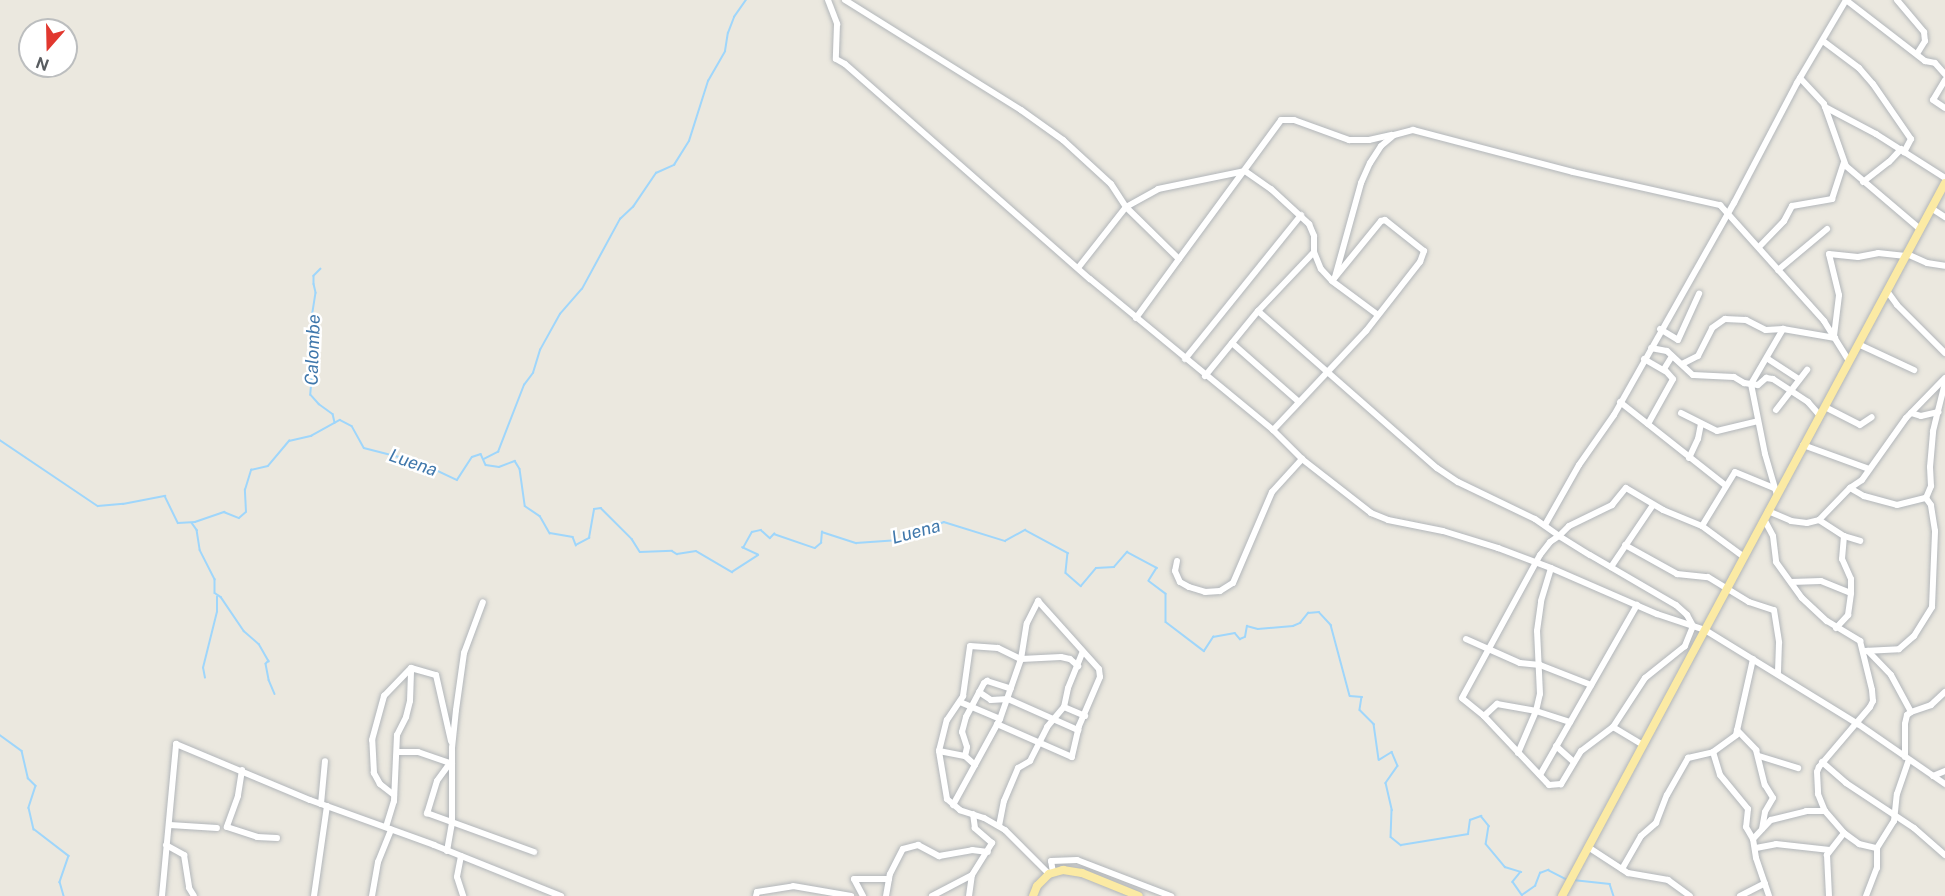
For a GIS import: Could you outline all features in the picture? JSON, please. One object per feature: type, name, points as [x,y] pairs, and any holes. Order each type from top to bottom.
[{"type":"main road","points":[[1562,895],[1744,557],[1768,511],[1775,492],[1820,416],[1945,183]]},
{"type":"main road","points":[[1033,896],[1037,886],[1051,873],[1063,870],[1082,873],[1139,896]]},
{"type":"street","points":[[828,0],[837,24],[836,59],[845,64],[1136,318],[1272,430],[1302,459],[1380,517],[1454,534],[1537,562],[1637,605],[1705,630],[1858,724],[1945,784]]},
{"type":"street","points":[[845,0],[1021,110],[1063,140],[1111,184],[1126,207],[1179,259]]},
{"type":"street","points":[[1545,525],[1651,348],[1728,213],[1800,78],[1846,0],[1917,54],[1935,63],[1945,74]]},
{"type":"street","points":[[1897,0],[1924,32],[1924,41],[1917,54]]},
{"type":"street","points":[[1823,41],[1858,68],[1873,84],[1911,140],[1903,150],[1863,182]]},
{"type":"street","points":[[1800,78],[1825,107],[1903,150],[1945,178]]},
{"type":"street","points":[[1945,80],[1933,100],[1945,108]]},
{"type":"street","points":[[1825,107],[1844,163],[1863,182],[1920,229]]},
{"type":"street","points":[[1136,318],[1281,120],[1286,118],[1348,140],[1369,140],[1415,130],[1573,172],[1690,196],[1720,205],[1759,247],[1835,337],[1850,361]]},
{"type":"street","points":[[1334,279],[1361,183],[1378,150],[1394,135]]},
{"type":"street","points":[[1759,247],[1784,221],[1792,206],[1832,199],[1844,163]]},
{"type":"street","points":[[1078,268],[1126,207],[1158,189],[1245,171],[1301,215],[1314,236],[1314,252],[1321,269],[1378,315]]},
{"type":"street","points":[[1932,208],[1945,217]]},
{"type":"street","points":[[1185,359],[1301,215]]},
{"type":"street","points":[[1272,430],[1329,371],[1378,315],[1420,262],[1424,251],[1385,220],[1381,221],[1334,279]]},
{"type":"street","points":[[1778,270],[1827,229]]},
{"type":"street","points":[[1205,376],[1258,311],[1314,252]]},
{"type":"street","points":[[1835,337],[1838,325],[1839,295],[1829,254],[1858,257],[1878,253],[1906,255],[1927,263],[1945,266]]},
{"type":"street","points":[[1887,291],[1896,305],[1945,352]]},
{"type":"street","points":[[1660,329],[1678,340],[1699,294]]},
{"type":"street","points":[[1258,311],[1437,468],[1458,482],[1491,496],[1545,525],[1558,536],[1676,605],[1687,615],[1693,626]]},
{"type":"street","points":[[1682,364],[1698,356],[1712,328],[1722,320],[1746,320],[1766,330],[1783,329],[1835,337]]},
{"type":"street","points":[[1775,492],[1751,384],[1768,359],[1783,329]]},
{"type":"street","points":[[1232,343],[1299,402]]},
{"type":"street","points":[[1858,344],[1914,370]]},
{"type":"street","points":[[1651,348],[1666,351],[1693,375],[1734,377],[1759,386],[1768,377],[1808,402],[1820,416]]},
{"type":"street","points":[[1665,371],[1672,356]]},
{"type":"street","points":[[1644,359],[1665,371],[1673,379],[1648,424]]},
{"type":"street","points":[[1768,359],[1799,379]]},
{"type":"street","points":[[1776,410],[1807,370]]},
{"type":"street","points":[[1768,511],[1791,521],[1807,523],[1820,520],[1850,488],[1862,480],[1911,413],[1945,378]]},
{"type":"street","points":[[1926,498],[1931,486],[1931,442],[1945,383]]},
{"type":"street","points":[[1620,402],[1725,485]]},
{"type":"street","points":[[1825,406],[1860,425],[1872,417]]},
{"type":"street","points":[[1911,413],[1921,416],[1939,412]]},
{"type":"street","points":[[1681,413],[1701,424],[1722,431],[1758,421]]},
{"type":"street","points":[[1689,458],[1698,439],[1701,424]]},
{"type":"street","points":[[1803,445],[1869,469]]},
{"type":"street","points":[[1177,561],[1175,571],[1180,582],[1189,587],[1204,592],[1220,591],[1233,583],[1272,492],[1302,459]]},
{"type":"street","points":[[1702,526],[1735,472],[1775,492]]},
{"type":"street","points":[[1693,626],[1685,646],[1646,678],[1613,727],[1581,751],[1557,786],[1549,785],[1484,716],[1463,701],[1462,695],[1550,542],[1569,526],[1612,505],[1626,488],[1653,505],[1702,526],[1744,557]]},
{"type":"street","points":[[1850,488],[1897,505],[1926,498]]},
{"type":"street","points":[[1866,651],[1899,649],[1914,636],[1932,607],[1935,531],[1930,505],[1926,498]]},
{"type":"street","points":[[1611,567],[1653,505]]},
{"type":"street","points":[[1764,519],[1773,536],[1776,562],[1791,582],[1814,611],[1836,628],[1857,638],[1866,651],[1891,675],[1911,712]]},
{"type":"street","points":[[1820,520],[1845,536],[1860,541]]},
{"type":"street","points":[[1836,628],[1848,615],[1851,593],[1851,579],[1842,559],[1845,536]]},
{"type":"street","points":[[1625,545],[1677,574],[1708,577],[1749,602],[1774,610],[1779,643],[1778,674]]},
{"type":"street","points":[[1518,753],[1536,711],[1541,685],[1537,649],[1539,621],[1541,601],[1551,568]]},
{"type":"street","points":[[1791,582],[1821,581],[1851,593]]},
{"type":"street","points":[[953,805],[999,721],[1021,659],[1028,623],[1038,601],[1101,673],[1078,730],[1072,757],[1040,742],[999,721],[971,708],[960,702]]},
{"type":"street","points":[[447,850],[452,823],[452,748],[464,653],[483,602]]},
{"type":"street","points":[[1540,775],[1637,605]]},
{"type":"street","points":[[1466,639],[1520,663],[1540,665],[1591,685]]},
{"type":"street","points":[[1051,873],[999,826],[953,805],[945,794],[939,751],[947,720],[960,702],[970,646],[998,648],[1021,659],[1061,657],[1070,659],[1078,666]]},
{"type":"street","points":[[1866,651],[1873,701],[1858,724],[1822,762],[1816,777],[1818,794],[1825,811],[1844,832],[1859,844],[1877,848]]},
{"type":"street","points":[[999,826],[1004,801],[1018,768],[1030,761],[1053,719],[1064,707],[1082,652]]},
{"type":"street","points":[[1622,869],[1641,836],[1656,823],[1667,795],[1688,758],[1713,752],[1735,737],[1753,659]]},
{"type":"street","points":[[411,668],[436,675],[452,748]]},
{"type":"street","points":[[372,896],[378,862],[392,812],[398,752],[397,735],[409,709],[411,668]]},
{"type":"street","points":[[394,795],[380,784],[374,773],[372,740],[384,696],[411,668]]},
{"type":"street","points":[[965,756],[967,751],[963,726],[979,692],[987,681],[1011,689]]},
{"type":"street","points":[[979,692],[991,700],[1008,699],[1078,730]]},
{"type":"street","points":[[1866,896],[1877,868],[1877,848],[1896,814],[1897,794],[1907,759],[1905,724],[1907,715],[1931,705],[1945,692]]},
{"type":"street","points":[[1484,716],[1494,704],[1536,711],[1570,722]]},
{"type":"street","points":[[1064,707],[1084,716]]},
{"type":"street","points":[[1613,727],[1643,744]]},
{"type":"street","points":[[1737,730],[1752,743],[1759,756],[1764,784],[1773,798],[1765,812],[1762,829]]},
{"type":"street","points":[[162,896],[177,753],[176,744],[324,805],[447,850],[561,896]]},
{"type":"street","points":[[1556,746],[1574,762]]},
{"type":"street","points":[[939,751],[965,756],[975,765]]},
{"type":"street","points":[[398,752],[418,752],[451,764]]},
{"type":"street","points":[[1713,752],[1720,775],[1748,808],[1746,827],[1753,839],[1756,858],[1769,896]]},
{"type":"street","points":[[1759,756],[1798,768]]},
{"type":"street","points":[[314,896],[324,805],[325,761]]},
{"type":"street","points":[[1822,762],[1846,783],[1896,814],[1945,855]]},
{"type":"street","points":[[451,764],[436,781],[427,813],[534,852]]},
{"type":"street","points":[[242,770],[238,796],[227,827],[256,837],[277,838]]},
{"type":"street","points":[[1933,776],[1945,771]]},
{"type":"street","points":[[1753,839],[1773,820],[1806,811],[1825,811]]},
{"type":"street","points":[[969,896],[972,875],[988,852],[991,840],[975,828],[973,814]]},
{"type":"street","points":[[170,825],[217,828]]},
{"type":"street","points":[[1829,896],[1826,861],[1830,850],[1844,832]]},
{"type":"street","points":[[1756,848],[1776,844],[1830,850]]},
{"type":"street","points":[[166,845],[184,855],[189,888],[194,896]]},
{"type":"street","points":[[886,896],[889,879],[903,849],[918,845],[939,856],[972,850],[988,852]]},
{"type":"street","points":[[1588,847],[1636,876],[1668,880],[1690,896]]},
{"type":"street","points":[[461,856],[457,877],[463,896]]},
{"type":"street","points":[[1051,873],[1051,861],[1077,860],[1171,896]]},
{"type":"street","points":[[932,896],[972,875]]},
{"type":"street","points":[[863,896],[854,879],[889,879]]},
{"type":"street","points":[[1740,896],[1765,883]]},
{"type":"street","points":[[756,896],[757,892],[793,886],[851,896]]},
{"type":"waterway","points":[[484,459],[498,452],[524,385],[533,373],[540,350],[560,314],[582,289],[620,219],[633,207],[656,173],[674,165],[689,141],[708,81],[725,51],[734,17],[746,0]]},
{"type":"waterway","name":"Calombe","points":[[321,269],[314,276],[316,293],[312,319],[314,357],[311,395],[333,414],[335,423]]},
{"type":"waterway","name":"Luena","points":[[0,440],[98,506],[165,496],[178,523],[195,522],[224,512],[239,518],[246,512],[245,490],[251,470],[268,466],[289,441],[311,436],[340,420],[352,426],[364,448],[419,462],[457,480],[472,457],[481,454],[486,465],[499,467],[515,461],[520,469],[525,506],[540,516],[550,533],[573,537],[576,545],[589,538],[594,509],[601,508],[632,539],[640,552],[672,551],[677,554],[696,551],[732,572],[758,555],[743,548],[752,532],[761,530],[770,538],[774,534],[815,548],[821,543],[822,532],[856,543],[899,540],[944,522],[1005,541],[1025,530],[1068,553],[1066,573],[1081,586],[1096,568],[1114,567],[1127,552],[1157,568],[1149,581],[1166,594],[1166,622],[1204,651],[1213,637],[1235,633],[1240,639],[1245,637],[1247,626],[1258,629],[1293,626],[1300,623],[1308,613],[1319,612],[1331,625],[1350,696],[1362,697],[1360,710],[1374,724],[1379,760],[1392,752],[1398,766],[1386,783],[1392,810],[1391,837],[1401,845],[1468,834],[1470,820],[1481,816],[1489,826],[1486,844],[1505,867],[1521,872],[1513,882],[1522,895],[1535,886],[1540,873],[1548,870],[1568,880]]},
{"type":"waterway","points":[[192,523],[197,530],[200,550],[215,579],[215,593],[221,597],[244,631],[259,644],[269,661],[266,664],[275,694]]},
{"type":"waterway","points":[[205,678],[203,668],[217,612],[217,597]]},
{"type":"waterway","points":[[0,735],[22,751],[28,778],[36,786],[29,808],[34,829],[69,856],[60,882],[64,896]]},
{"type":"waterway","name":"Luena","points":[[1573,880],[1610,884],[1614,896]]}]
